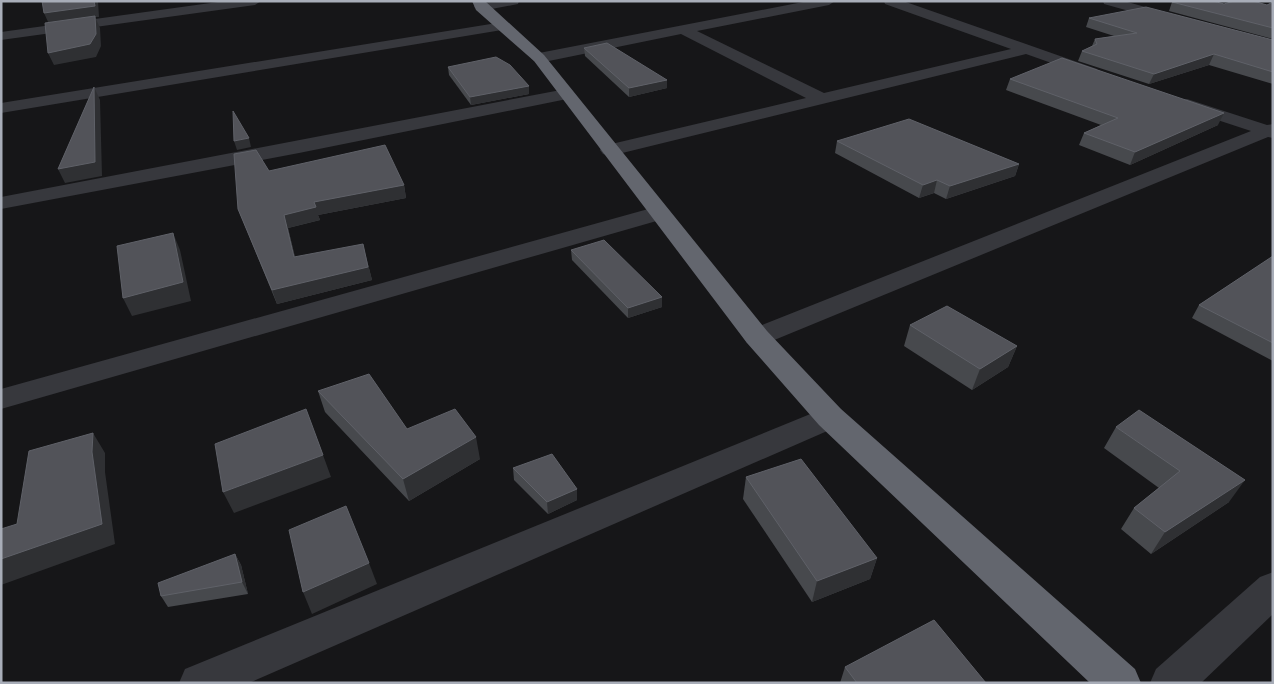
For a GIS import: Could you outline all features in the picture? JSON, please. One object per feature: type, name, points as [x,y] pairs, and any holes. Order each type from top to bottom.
[{"type":"highway","points":[[479,4],[508,14],[538,58],[757,337],[830,417],[1120,683]]},
{"type":"street","points":[[1,36],[255,1]]},
{"type":"street","points":[[538,58],[829,1]]},
{"type":"street","points":[[890,1],[1109,78]]},
{"type":"street","points":[[1109,1],[1182,21]]},
{"type":"street","points":[[1,108],[508,14]]},
{"type":"street","points":[[684,30],[822,99]]},
{"type":"street","points":[[610,150],[1025,50]]},
{"type":"street","points":[[1,203],[566,94]]},
{"type":"street","points":[[1174,100],[1271,131]]},
{"type":"street","points":[[757,337],[1271,131]]},
{"type":"street","points":[[1,399],[659,213]]},
{"type":"street","points":[[200,683],[830,417]]},
{"type":"street","points":[[1171,683],[1273,589]]},
{"type":"building","points":[[42,1],[94,1],[95,6],[44,13]]},
{"type":"building","points":[[1213,1],[1224,4],[1234,1],[1253,1],[1267,5],[1273,2],[1273,28],[1172,2]]},
{"type":"building","points":[[1146,7],[1273,40],[1273,72],[1214,54],[1154,74],[1082,51],[1097,44],[1095,39],[1137,33],[1089,18]]},
{"type":"building","points":[[95,16],[96,34],[90,44],[48,53],[45,23]]},
{"type":"building","points":[[607,43],[667,80],[629,88],[584,48]]},
{"type":"building","points":[[496,57],[510,65],[529,86],[470,97],[448,67]]},
{"type":"building","points":[[1062,58],[1224,113],[1135,152],[1084,133],[1118,118],[1010,79]]},
{"type":"building","points":[[94,87],[95,162],[58,169]]},
{"type":"building","points":[[233,111],[249,138],[234,141]]},
{"type":"building","points":[[909,119],[1019,164],[950,186],[937,180],[923,185],[837,141]]},
{"type":"building","points":[[385,145],[404,185],[314,202],[316,207],[284,215],[294,257],[363,244],[368,267],[272,290],[238,209],[234,154],[256,150],[269,171]]},
{"type":"building","points":[[173,233],[183,282],[123,298],[117,246]]},
{"type":"building","points":[[604,240],[662,297],[628,308],[571,250]]},
{"type":"building","points":[[1273,256],[1273,343],[1199,305]]},
{"type":"building","points":[[947,306],[1017,346],[980,369],[910,325]]},
{"type":"building","points":[[369,374],[407,429],[455,409],[476,437],[403,479],[318,391]]},
{"type":"building","points":[[306,409],[323,455],[223,492],[215,444]]},
{"type":"building","points":[[1139,410],[1245,480],[1165,532],[1134,508],[1180,471],[1116,427]]},
{"type":"building","points":[[93,433],[92,452],[102,524],[1,559],[1,529],[17,524],[29,451]]},
{"type":"building","points":[[552,454],[577,489],[547,502],[513,468]]},
{"type":"building","points":[[801,459],[877,558],[817,581],[746,477]]},
{"type":"building","points":[[346,506],[369,563],[303,592],[289,530]]},
{"type":"building","points":[[235,554],[242,582],[161,596],[158,583]]},
{"type":"building","points":[[934,620],[986,683],[857,683],[845,667]]}]
